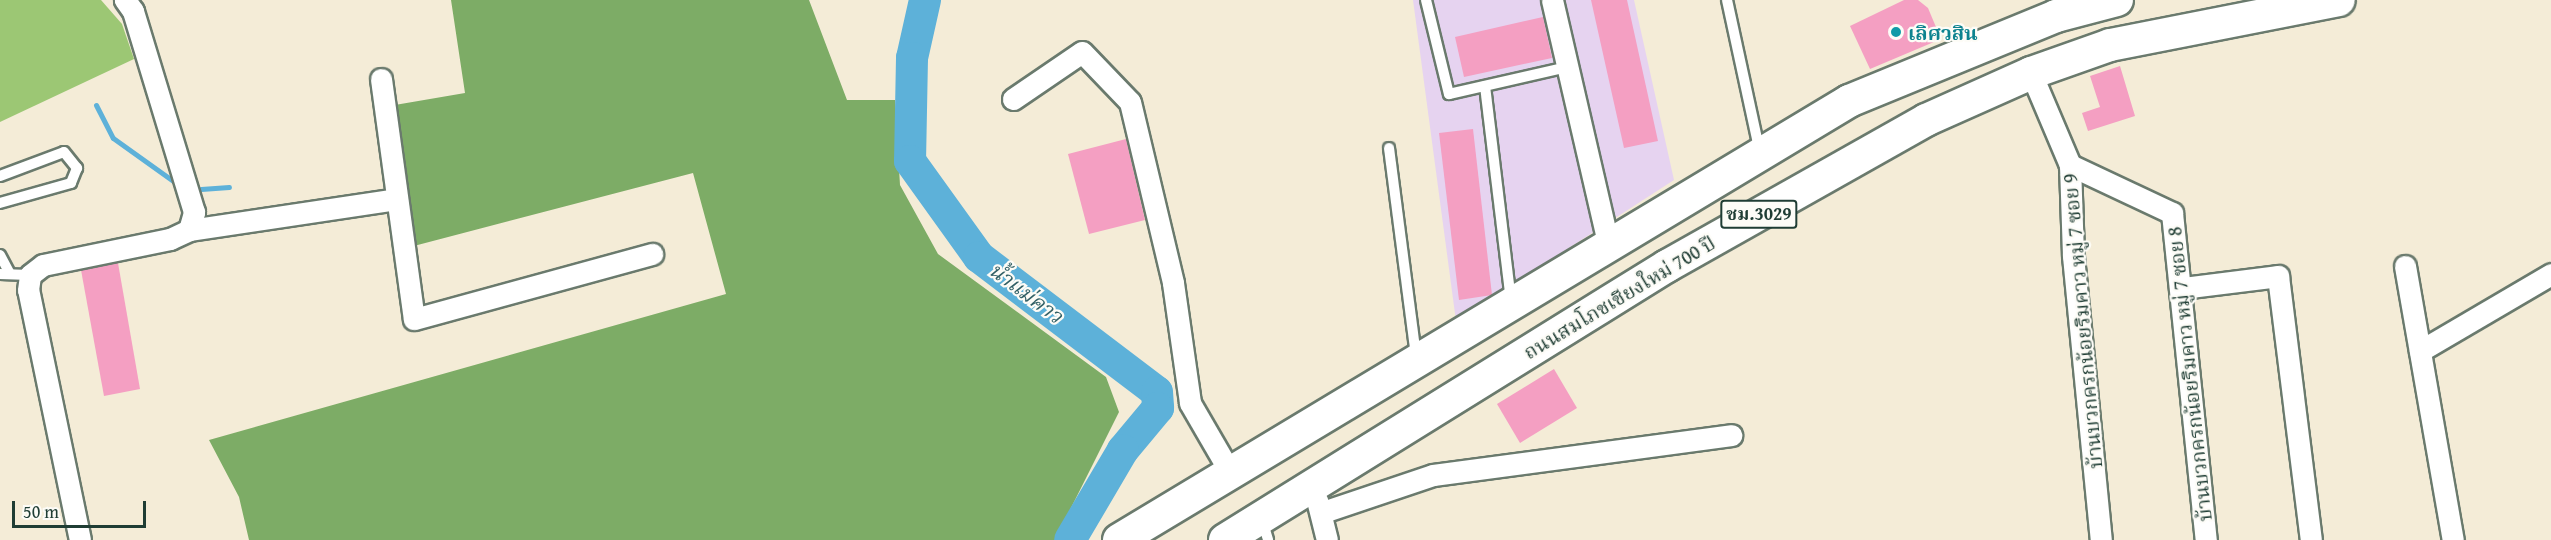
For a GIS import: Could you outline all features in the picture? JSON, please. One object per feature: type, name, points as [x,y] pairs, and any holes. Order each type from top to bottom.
[{"type":"main road","name":"ถนนสมโภชเชียงใหม่ 700 ปี","points":[[1225,540],[1265,529],[1317,500],[1667,266],[1926,120],[2031,73],[2110,45],[2339,0]]},
{"type":"main road","name":"ชม.3029","points":[[1119,540],[1511,300],[1760,153],[1922,66],[2107,1]]},
{"type":"street","points":[[124,0],[133,11],[194,212],[189,230]]},
{"type":"street","points":[[1552,0],[1608,242]]},
{"type":"street","points":[[1013,99],[1082,52],[1130,102],[1173,283],[1190,403],[1230,472]]},
{"type":"street","name":"บ้านบวกครกน้อยริมคาว หมู่ 7 ซอย 9","points":[[2031,73],[2070,165],[2073,256],[2101,540]]},
{"type":"street","points":[[381,79],[414,319],[651,254]]},
{"type":"street","name":"บ้านบวกครกน้อยริมคาว หมู่ 7 ซอย 8","points":[[2070,165],[2172,213],[2182,288],[2206,540]]},
{"type":"street","points":[[80,540],[28,290],[30,275],[43,265],[189,230],[396,199]]},
{"type":"street","points":[[2405,266],[2453,540]]},
{"type":"street","points":[[2420,351],[2551,274]]},
{"type":"street","points":[[2182,288],[2278,276],[2311,540]]},
{"type":"street","points":[[1327,540],[1317,500],[1432,475],[1731,435]]},
{"type":"lane","points":[[1426,0],[1449,94],[1568,67]]},
{"type":"lane","points":[[1727,0],[1760,153]]},
{"type":"lane","points":[[1485,86],[1511,300]]},
{"type":"lane","points":[[1389,148],[1416,360]]},
{"type":"lane","points":[[0,176],[64,152],[77,168],[70,183],[0,203]]},
{"type":"lane","points":[[0,255],[4,273],[30,275]]},
{"type":"shaded area","points":[[1413,0],[1634,0],[1674,180],[1456,321]]},
{"type":"green space","points":[[0,0],[101,0],[122,24],[134,59],[0,122]]},
{"type":"green space","points":[[451,0],[809,0],[847,100],[895,100],[900,185],[938,254],[1106,377],[1119,412],[1055,540],[249,540],[239,497],[209,440],[726,294],[693,173],[410,247],[389,106],[465,93]]},
{"type":"building","points":[[1591,0],[1627,0],[1658,141],[1624,148]]},
{"type":"building","name":"เลิศวสิน","points":[[1904,0],[1918,0],[1928,8],[1941,39],[1870,69],[1850,26]]},
{"type":"building","points":[[1543,17],[1552,58],[1464,77],[1455,37]]},
{"type":"building","points":[[2120,66],[2135,116],[2088,131],[2082,113],[2100,107],[2090,76]]},
{"type":"building","points":[[1473,129],[1492,295],[1459,300],[1439,133]]},
{"type":"building","points":[[1126,139],[1145,220],[1089,234],[1068,154]]},
{"type":"building","points":[[118,263],[140,389],[104,396],[81,270]]},
{"type":"building","points":[[1554,369],[1577,408],[1520,443],[1497,404]]},
{"type":"waterway","name":"น้ำแม่คาว","points":[[925,0],[912,58],[910,161],[979,257],[1157,392],[1158,408],[1123,450],[1070,540]]},
{"type":"waterway","points":[[96,105],[113,138],[173,181]]},
{"type":"waterway","points":[[201,189],[229,187]]},
{"type":"place","name":"เลิศวสิน","points":[[1896,32]]}]
